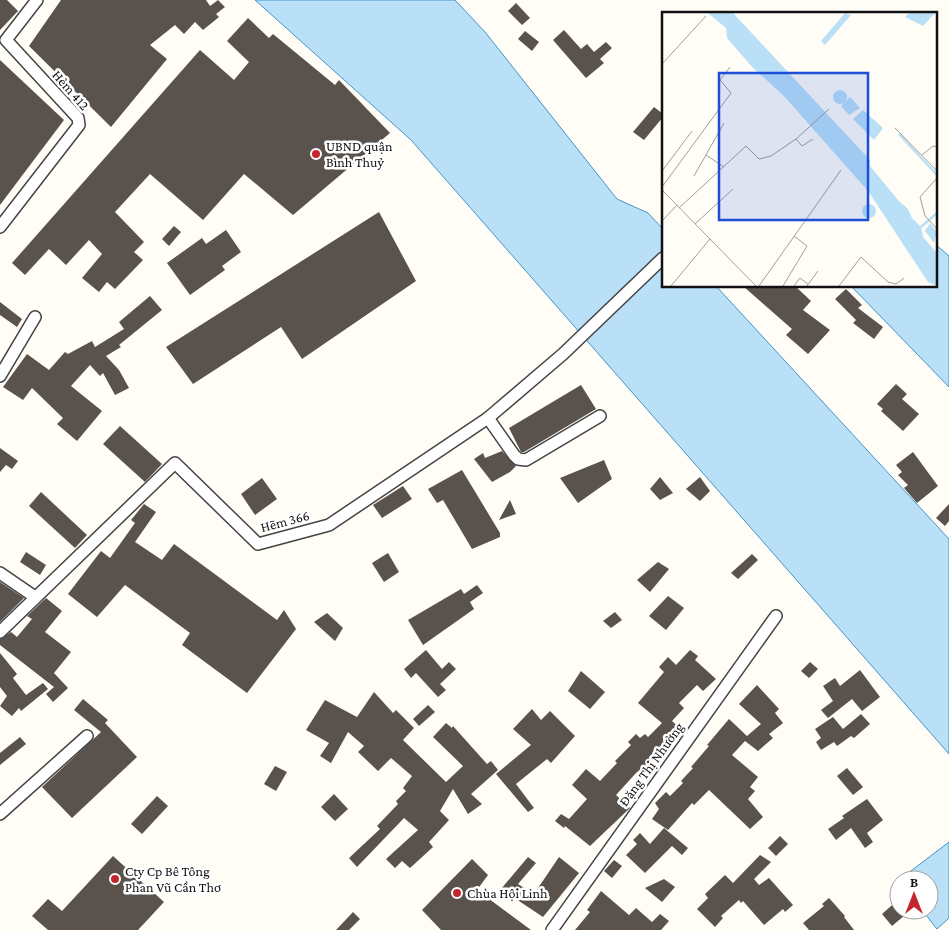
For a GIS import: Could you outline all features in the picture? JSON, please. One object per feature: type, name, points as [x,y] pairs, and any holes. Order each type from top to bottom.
[{"type":"street","name":"Hẻm 412","points":[[0,227],[79,125],[78,118],[6,40],[37,0]]},
{"type":"street","name":"Hẽm 366","points":[[0,632],[175,463],[258,544],[330,524],[488,418],[563,354],[662,259]]},
{"type":"street","points":[[0,376],[35,317]]},
{"type":"street","points":[[488,418],[514,455],[518,459],[526,460],[600,416]]},
{"type":"street","points":[[0,572],[35,598]]},
{"type":"street","name":"Đặng Thị Nhường","points":[[552,930],[776,616]]},
{"type":"street","points":[[0,814],[86,736]]},
{"type":"water","points":[[255,0],[455,0],[485,32],[617,199],[648,213],[662,228],[662,288],[718,288],[949,539],[949,754],[411,140]]},
{"type":"water","points":[[936,245],[949,256],[949,387],[853,288],[936,288]]},
{"type":"water","points":[[949,842],[949,918],[937,929],[930,920],[939,920],[939,870],[912,870]]},
{"type":"building","points":[[0,0],[7,0],[18,11],[0,30]]},
{"type":"building","points":[[61,0],[206,0],[210,6],[218,0],[225,7],[216,14],[219,17],[203,30],[195,22],[184,34],[175,25],[150,45],[167,59],[111,127],[29,46]]},
{"type":"building","points":[[516,3],[530,18],[522,25],[508,11]]},
{"type":"building","points":[[248,18],[269,38],[273,34],[335,85],[339,80],[390,133],[293,215],[244,174],[203,220],[150,174],[115,212],[144,242],[134,252],[143,260],[115,289],[107,282],[99,292],[82,278],[102,254],[89,240],[66,265],[49,249],[25,275],[12,263],[200,50],[234,80],[249,62],[227,41]]},
{"type":"building","points":[[564,30],[581,49],[587,44],[594,52],[606,42],[612,48],[600,59],[604,63],[586,78],[553,40]]},
{"type":"building","points":[[525,31],[539,42],[532,51],[518,39]]},
{"type":"building","points":[[0,60],[64,120],[0,205]]},
{"type":"building","points":[[654,107],[662,113],[662,118],[644,140],[633,132]]},
{"type":"building","points":[[379,212],[416,281],[302,359],[281,327],[193,384],[166,347]]},
{"type":"building","points":[[174,226],[181,232],[169,246],[162,239]]},
{"type":"building","points":[[226,230],[241,252],[222,266],[225,270],[190,295],[167,263],[202,238],[206,244]]},
{"type":"building","points":[[745,288],[797,288],[811,301],[803,310],[830,330],[808,354],[786,335],[792,329]]},
{"type":"building","points":[[846,289],[862,305],[858,308],[883,327],[874,339],[853,323],[856,320],[835,299]]},
{"type":"building","points":[[150,296],[162,310],[119,345],[121,347],[106,356],[119,370],[129,388],[115,395],[103,373],[100,376],[90,365],[71,386],[102,411],[77,441],[57,424],[63,418],[32,388],[23,400],[3,387],[27,354],[49,370],[65,352],[68,354],[92,341],[95,347],[124,329],[119,322]]},
{"type":"building","points":[[0,302],[22,319],[17,327],[0,315]]},
{"type":"building","points":[[896,384],[907,394],[902,399],[919,414],[903,431],[881,411],[883,409],[877,404]]},
{"type":"building","points":[[581,385],[596,409],[521,452],[509,428]]},
{"type":"building","points":[[120,426],[162,464],[145,482],[103,444]]},
{"type":"building","points":[[0,448],[18,461],[12,469],[6,465],[0,472]]},
{"type":"building","points":[[502,451],[516,466],[510,472],[492,482],[474,459],[483,453],[485,458]]},
{"type":"building","points":[[913,452],[938,486],[917,503],[904,488],[908,485],[898,475],[902,472],[896,465]]},
{"type":"building","points":[[604,460],[612,479],[578,503],[560,478]]},
{"type":"building","points":[[462,470],[500,533],[500,537],[472,549],[443,500],[437,503],[428,489]]},
{"type":"building","points":[[660,477],[673,493],[660,500],[650,489]]},
{"type":"building","points":[[700,477],[710,491],[700,501],[686,489]]},
{"type":"building","points":[[262,478],[277,499],[255,515],[241,494]]},
{"type":"building","points":[[403,486],[412,499],[382,518],[373,505]]},
{"type":"building","points":[[41,492],[87,535],[75,548],[29,506]]},
{"type":"building","points":[[510,500],[516,514],[499,520]]},
{"type":"building","points":[[144,504],[156,512],[135,542],[162,560],[174,544],[277,620],[284,610],[296,629],[247,693],[182,645],[190,633],[125,585],[97,617],[68,594],[101,551],[110,558],[135,523],[131,520]]},
{"type":"building","points":[[949,504],[949,521],[945,526],[936,518]]},
{"type":"building","points":[[26,552],[46,565],[40,575],[20,562]]},
{"type":"building","points":[[388,553],[399,572],[384,582],[372,563]]},
{"type":"building","points":[[752,554],[758,560],[738,579],[731,573]]},
{"type":"building","points":[[658,562],[669,569],[650,592],[637,580]]},
{"type":"building","points":[[0,582],[24,598],[0,622]]},
{"type":"building","points":[[477,585],[483,593],[470,602],[474,609],[423,645],[408,620],[461,589],[464,594]]},
{"type":"building","points":[[668,596],[684,608],[666,630],[649,616]]},
{"type":"building","points":[[46,598],[62,611],[45,632],[71,652],[54,673],[68,688],[53,702],[46,694],[54,687],[0,645],[0,639],[11,632],[17,637],[32,619],[27,616]]},
{"type":"building","points":[[615,612],[622,620],[611,628],[603,621]]},
{"type":"building","points":[[327,613],[343,628],[335,641],[314,622]]},
{"type":"building","points":[[426,650],[442,669],[449,662],[456,669],[440,684],[446,690],[438,697],[416,673],[411,678],[404,669]]},
{"type":"building","points":[[690,650],[698,656],[695,660],[716,679],[703,691],[697,685],[679,703],[684,708],[672,721],[684,732],[667,750],[665,748],[636,773],[616,795],[630,808],[590,846],[565,826],[564,828],[555,821],[561,814],[569,819],[587,799],[572,785],[586,769],[600,781],[617,763],[615,761],[631,745],[628,742],[636,734],[640,738],[645,734],[648,737],[662,723],[638,703],[664,672],[659,667],[668,657],[676,665]]},
{"type":"building","points":[[0,653],[17,674],[13,678],[26,695],[43,683],[48,689],[21,711],[19,708],[12,716],[0,706],[7,696],[0,687]]},
{"type":"building","points":[[810,662],[818,669],[809,678],[801,671]]},
{"type":"building","points":[[860,670],[880,697],[862,711],[852,699],[828,718],[821,710],[833,701],[823,686],[835,678],[840,686]]},
{"type":"building","points":[[581,671],[605,692],[590,709],[568,691]]},
{"type":"building","points":[[757,685],[779,709],[775,713],[783,723],[769,734],[773,738],[758,751],[745,741],[732,755],[758,777],[750,787],[755,791],[748,799],[763,817],[750,829],[709,790],[694,805],[692,803],[668,830],[652,819],[659,809],[655,803],[666,792],[670,796],[683,783],[681,781],[693,768],[691,767],[729,719],[747,736],[761,724],[739,704]]},
{"type":"building","points":[[374,692],[393,713],[396,710],[414,728],[403,740],[446,782],[463,766],[433,737],[446,723],[452,728],[453,726],[487,764],[491,761],[498,770],[471,794],[482,804],[468,814],[453,789],[440,811],[449,820],[429,842],[433,847],[410,868],[402,861],[395,868],[386,859],[418,830],[404,818],[357,867],[349,858],[380,829],[377,826],[398,804],[396,801],[406,791],[403,788],[412,776],[391,758],[378,771],[358,752],[364,746],[348,732],[331,763],[320,756],[329,743],[306,730],[325,700],[357,717]]},
{"type":"building","points":[[83,699],[108,720],[105,723],[137,757],[72,818],[42,787],[101,732],[74,710]]},
{"type":"building","points":[[428,705],[435,712],[419,726],[413,719]]},
{"type":"building","points":[[532,709],[541,720],[550,711],[575,736],[551,763],[547,759],[516,784],[534,808],[528,812],[496,774],[531,745],[513,729]]},
{"type":"building","points":[[861,714],[870,724],[854,738],[851,736],[837,746],[834,742],[821,750],[816,742],[821,738],[815,729],[833,717],[843,729]]},
{"type":"building","points":[[20,737],[26,744],[0,765],[0,753]]},
{"type":"building","points":[[275,766],[287,772],[276,791],[264,784]]},
{"type":"building","points":[[847,768],[863,787],[853,795],[837,776]]},
{"type":"building","points":[[334,794],[348,809],[335,821],[321,807]]},
{"type":"building","points":[[157,796],[168,806],[142,834],[131,824]]},
{"type":"building","points":[[867,799],[883,820],[867,833],[873,842],[865,848],[851,828],[836,840],[828,829],[844,818],[842,816]]},
{"type":"building","points":[[664,828],[688,848],[682,855],[672,846],[645,873],[626,855],[637,844],[633,840],[640,833],[650,844]]},
{"type":"building","points":[[780,836],[788,844],[776,856],[768,848]]},
{"type":"building","points":[[760,855],[771,862],[754,879],[759,885],[769,878],[793,905],[785,912],[783,909],[764,925],[743,901],[741,903],[739,900],[721,916],[723,918],[715,927],[697,909],[708,898],[705,894],[725,875],[733,883]]},
{"type":"building","name":"Cty Cp Bê Tông Phan Vũ Cần Thơ","points":[[113,856],[164,902],[138,930],[48,930],[32,916],[48,899],[62,911]]},
{"type":"building","points":[[528,857],[536,863],[518,884],[534,894],[559,857],[579,873],[543,917],[501,889]]},
{"type":"building","points":[[472,859],[488,875],[477,890],[531,930],[441,930],[422,910]]},
{"type":"building","points":[[614,860],[622,866],[612,878],[604,871]]},
{"type":"building","points":[[664,879],[675,887],[662,902],[645,888]]},
{"type":"building","points":[[601,891],[629,915],[636,908],[652,922],[660,914],[669,921],[661,930],[575,930],[590,912],[587,910]]},
{"type":"building","points":[[829,898],[845,916],[854,930],[809,930],[803,923],[824,906],[822,904]]},
{"type":"building","points":[[889,908],[889,920],[899,920],[892,926],[882,914]]},
{"type":"building","points":[[353,912],[360,919],[349,930],[336,930]]},
{"type":"place","name":"UBND quận Bình Thuỷ","points":[[316,154]]},
{"type":"place","name":"Cty Cp Bê Tông Phan Vũ Cần Thơ","points":[[115,879]]},
{"type":"place","name":"Chùa Hội Linh","points":[[457,893]]}]
